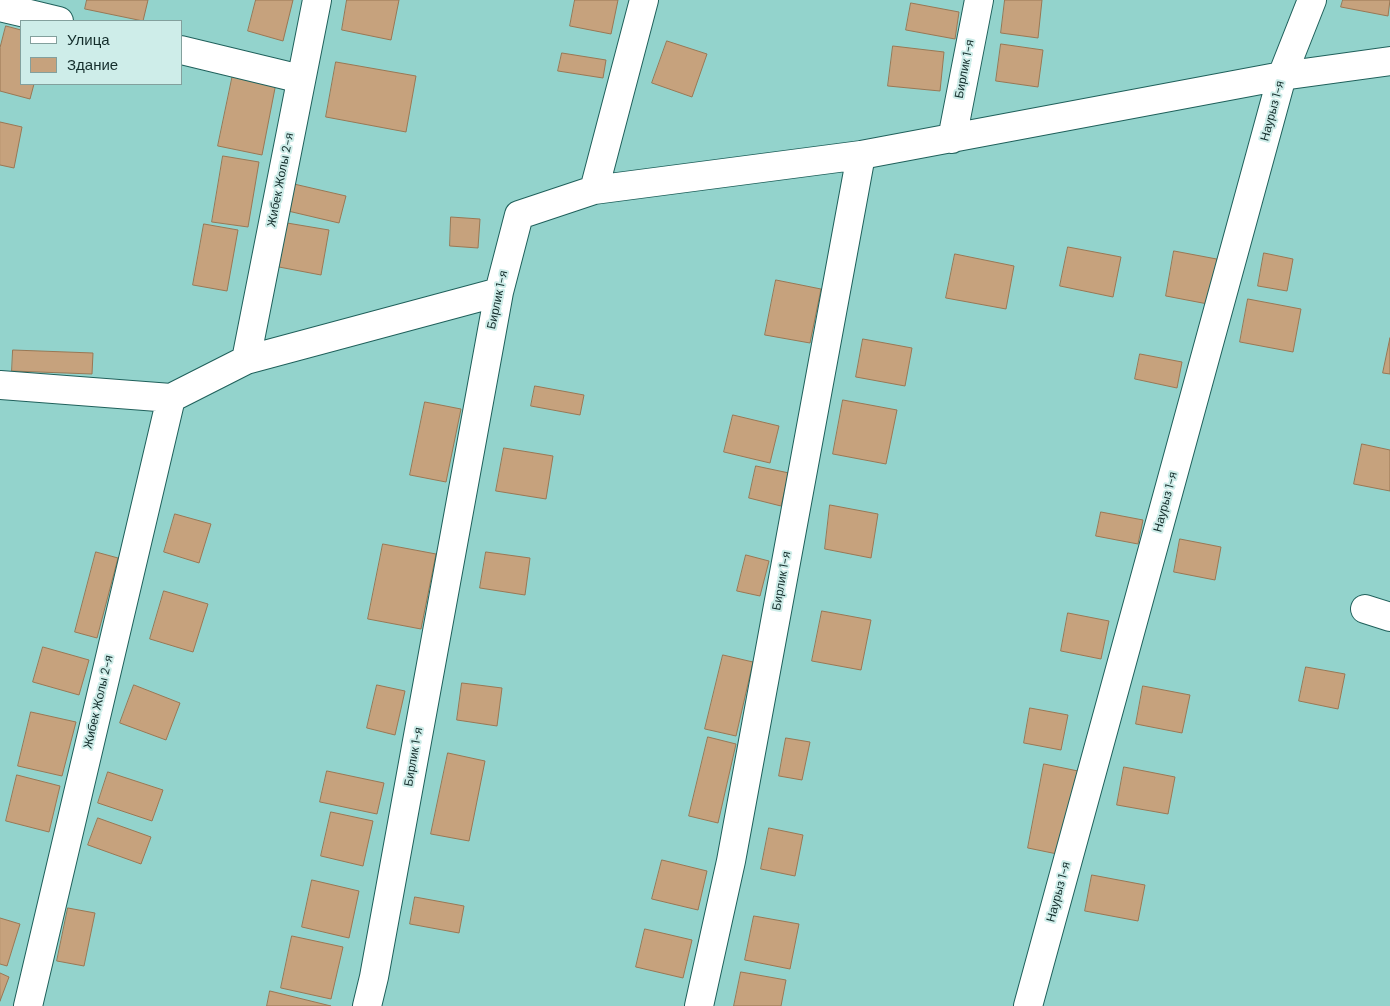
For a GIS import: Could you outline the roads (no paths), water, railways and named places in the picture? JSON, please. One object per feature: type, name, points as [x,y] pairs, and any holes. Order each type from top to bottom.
[{"type":"street","name":"Жибек Жолы 2-я","points":[[246,360],[317,0]]},
{"type":"street","points":[[644,0],[594,190],[860,156],[1282,76],[1390,61]]},
{"type":"street","name":"Бирлик 1-я","points":[[952,139],[979,0]]},
{"type":"street","name":"Наурыз 1-я","points":[[1028,1006],[1282,76],[1312,0]]},
{"type":"street","points":[[0,7],[55,20]]},
{"type":"street","points":[[182,50],[301,79]]},
{"type":"street","name":"Бирлик 1-я","points":[[699,1006],[733,852],[860,156]]},
{"type":"street","name":"Бирлик 1-я","points":[[366,1006],[374,976],[499,292],[519,215],[594,190]]},
{"type":"street","points":[[0,385],[171,398],[246,360],[499,292]]},
{"type":"street","name":"Жибек Жолы 2-я","points":[[28,1006],[171,398]]}]
